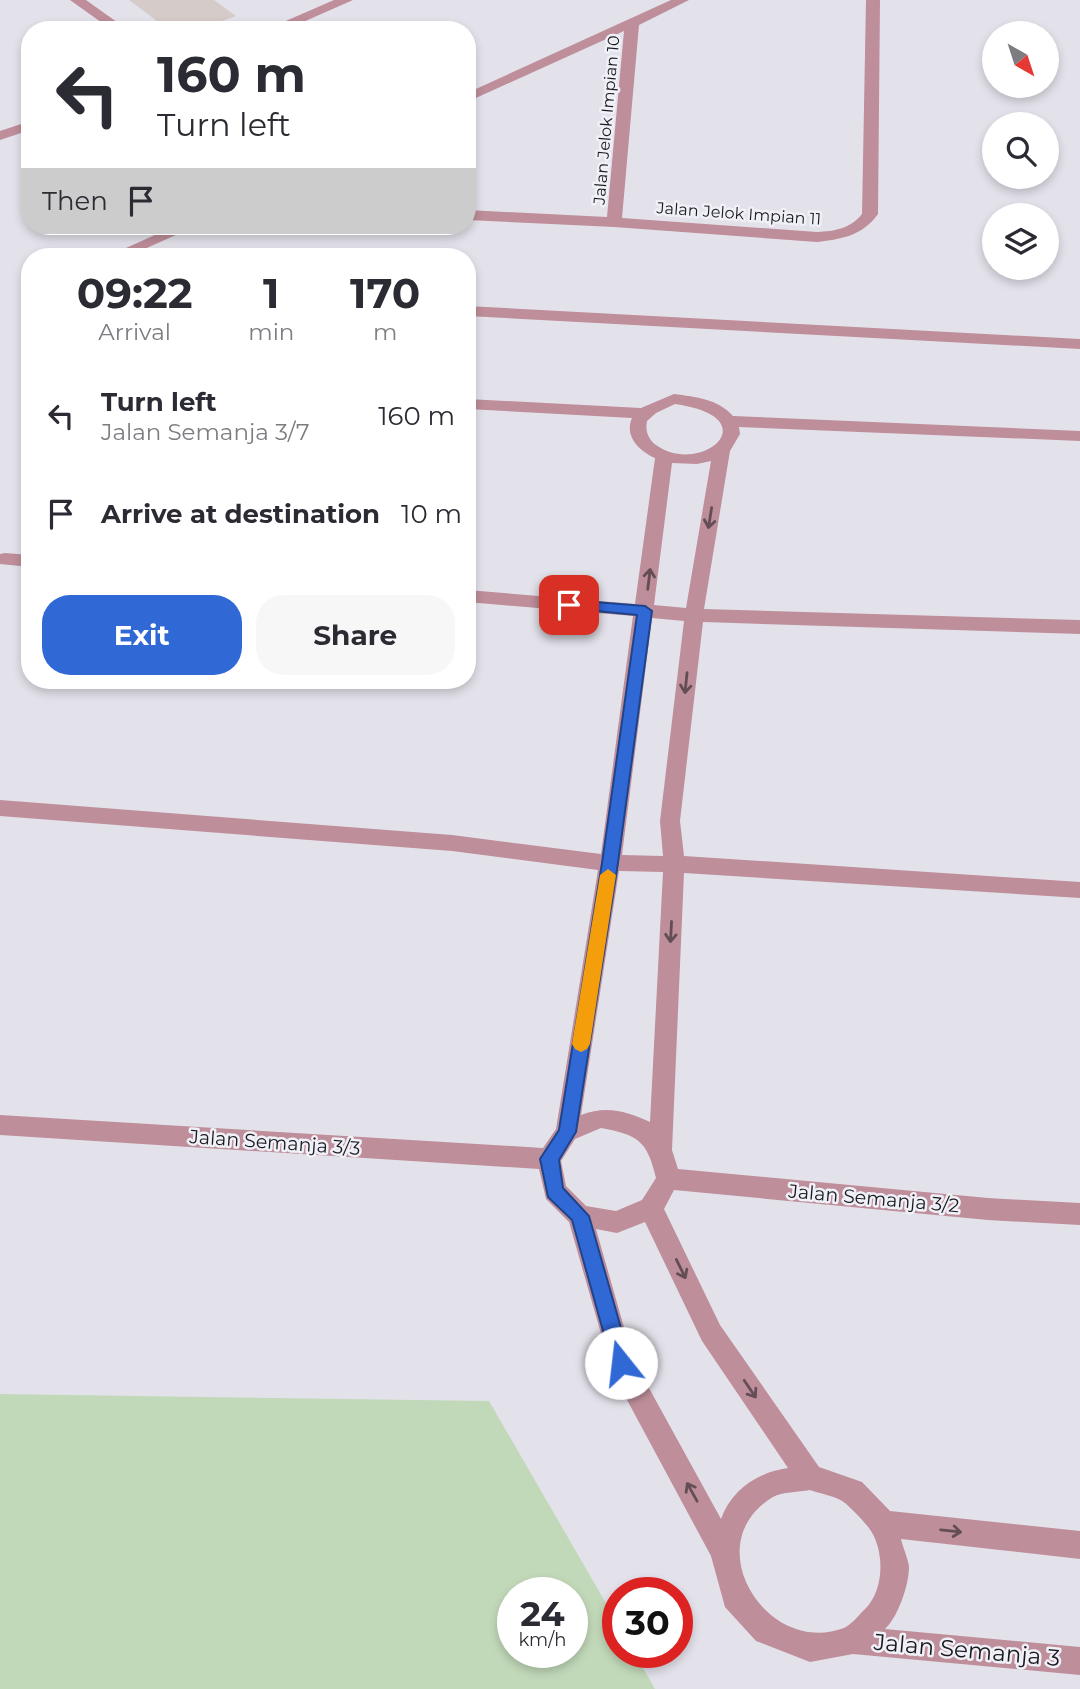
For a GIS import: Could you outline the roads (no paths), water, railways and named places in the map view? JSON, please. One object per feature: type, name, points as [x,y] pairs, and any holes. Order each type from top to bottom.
[{"type":"street","points":[[77,0],[108,21]]},
{"type":"street","points":[[294,21],[346,0]]},
{"type":"street","points":[[476,94],[681,0]]},
{"type":"street","name":"Jalan Jelok Impian 11","points":[[476,215],[614,222],[817,237],[843,234],[862,226],[870,214],[873,0]]},
{"type":"street","name":"Jalan Jelok Impian 10","points":[[614,222],[632,22]]},
{"type":"street","points":[[0,136],[21,128]]},
{"type":"street","points":[[133,248],[165,235]]},
{"type":"street","points":[[476,311],[1080,344]]},
{"type":"street","points":[[731,421],[733,431],[730,442],[721,451],[704,458],[684,460],[664,456],[648,448],[639,437],[637,424],[643,413],[656,404],[674,399],[710,404],[731,421],[1080,436]]},
{"type":"street","points":[[476,404],[643,413]]},
{"type":"street","points":[[580,1216],[617,1222],[651,1208],[668,1179],[662,1147],[674,864],[670,821],[694,615],[721,451]]},
{"type":"street","points":[[664,456],[610,863],[567,1132],[549,1159],[555,1191],[580,1216],[621,1363],[724,1552],[735,1597],[766,1631],[810,1648],[853,1640],[885,1609],[895,1567],[883,1524],[852,1491],[810,1477],[768,1484],[737,1512],[724,1552]]},
{"type":"street","points":[[5,559],[21,560]]},
{"type":"street","points":[[476,597],[694,615],[1080,627]]},
{"type":"street","points":[[0,808],[452,843],[610,863],[674,864],[1080,890]]},
{"type":"street","points":[[567,1132],[600,1118],[636,1124],[662,1147]]},
{"type":"street","name":"Jalan Semanja 3/3","points":[[0,1125],[549,1159]]},
{"type":"street","name":"Jalan Semanja 3/2","points":[[668,1179],[988,1209],[1080,1214]]},
{"type":"street","points":[[651,1208],[712,1333],[810,1477]]},
{"type":"street","points":[[883,1524],[1080,1545]]},
{"type":"street","name":"Jalan Semanja 3","points":[[853,1640],[1080,1661]]}]
